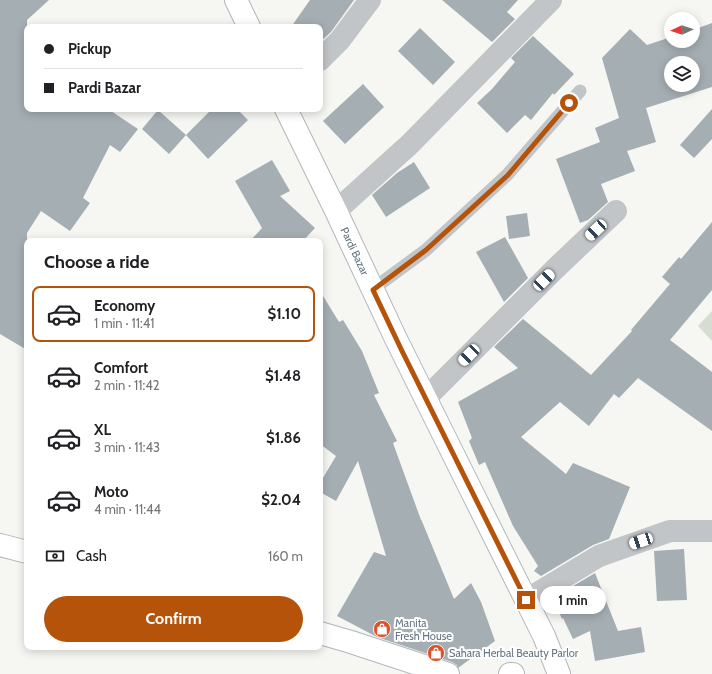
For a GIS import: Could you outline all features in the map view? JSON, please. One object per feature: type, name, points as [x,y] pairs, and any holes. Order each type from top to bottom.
[{"type":"main road","points":[[236,0],[247,24]]},
{"type":"main road","name":"Pardi Bazar","points":[[287,112],[396,339],[544,636],[559,674]]},
{"type":"main road","points":[[0,545],[24,551]]},
{"type":"main road","points":[[323,634],[448,674]]},
{"type":"street","points":[[323,57],[340,40],[370,0]]},
{"type":"street","points":[[336,211],[410,144],[551,0]]},
{"type":"street","points":[[426,398],[555,269],[616,211]]},
{"type":"street","points":[[526,600],[599,556],[670,531],[712,531]]},
{"type":"lane","points":[[373,290],[426,250],[508,175],[580,91]]},
{"type":"shaded area","points":[[712,311],[712,341],[698,326]]},
{"type":"building","points":[[0,0],[49,0],[27,20],[27,24],[24,24],[24,112],[112,112],[138,129],[120,152],[110,145],[83,198],[90,203],[70,231],[41,211],[27,233],[27,238],[24,238],[24,348],[0,334]]},
{"type":"building","points":[[310,0],[354,0],[331,32],[323,39],[323,24],[293,24]]},
{"type":"building","points":[[442,0],[518,0],[507,12],[515,19],[492,42]]},
{"type":"building","points":[[712,23],[712,87],[700,91],[700,56],[664,56],[664,92],[696,92],[646,108],[656,142],[627,151],[635,171],[601,184],[608,202],[588,220],[580,223],[556,159],[600,142],[595,128],[619,118],[602,58],[630,29],[647,45],[664,39],[664,48],[700,48],[700,27]]},
{"type":"building","points":[[420,28],[455,62],[433,85],[398,51]]},
{"type":"building","points":[[533,36],[574,74],[554,95],[553,93],[531,120],[525,115],[507,133],[477,103],[492,89],[515,62],[511,58]]},
{"type":"building","points":[[363,84],[384,107],[345,144],[323,121]]},
{"type":"building","points":[[712,109],[712,139],[694,158],[680,145]]},
{"type":"building","points":[[156,112],[160,112],[186,135],[169,154],[142,129]]},
{"type":"building","points":[[209,112],[240,112],[248,120],[208,159],[186,135]]},
{"type":"building","points":[[272,160],[290,191],[280,196],[315,228],[306,238],[253,238],[262,228],[235,181]]},
{"type":"building","points":[[414,162],[430,188],[386,217],[372,195],[397,173]]},
{"type":"building","points":[[527,213],[530,236],[509,239],[506,216]]},
{"type":"building","points":[[712,222],[712,290],[670,340],[712,372],[712,431],[638,378],[619,398],[614,394],[589,426],[560,402],[521,437],[566,474],[573,463],[630,487],[609,539],[593,545],[541,576],[534,571],[538,566],[513,526],[485,462],[479,465],[469,441],[472,438],[458,402],[518,368],[494,347],[523,319],[591,375],[632,331],[631,330],[670,284],[662,277],[679,257],[681,259]]},
{"type":"building","points":[[505,237],[528,278],[504,302],[476,252]]},
{"type":"building","points":[[323,296],[339,322],[343,320],[362,351],[379,393],[374,395],[397,441],[393,443],[421,520],[454,599],[471,583],[481,602],[495,641],[458,668],[457,665],[452,662],[377,637],[337,616],[374,552],[386,556],[358,461],[336,501],[323,494],[323,478],[336,456],[323,446]]},
{"type":"building","points":[[684,549],[687,600],[657,601],[654,551]]},
{"type":"building","points":[[595,573],[618,631],[641,627],[645,652],[595,661],[590,631],[573,639],[553,598]]},
{"type":"place","name":"Manita Fresh House","points":[[382,629]]},
{"type":"place","name":"Sahara Herbal Beauty Parlor","points":[[436,653]]},
{"type":"route","points":[[526,600],[373,290],[426,250],[508,175],[569,103]]}]
